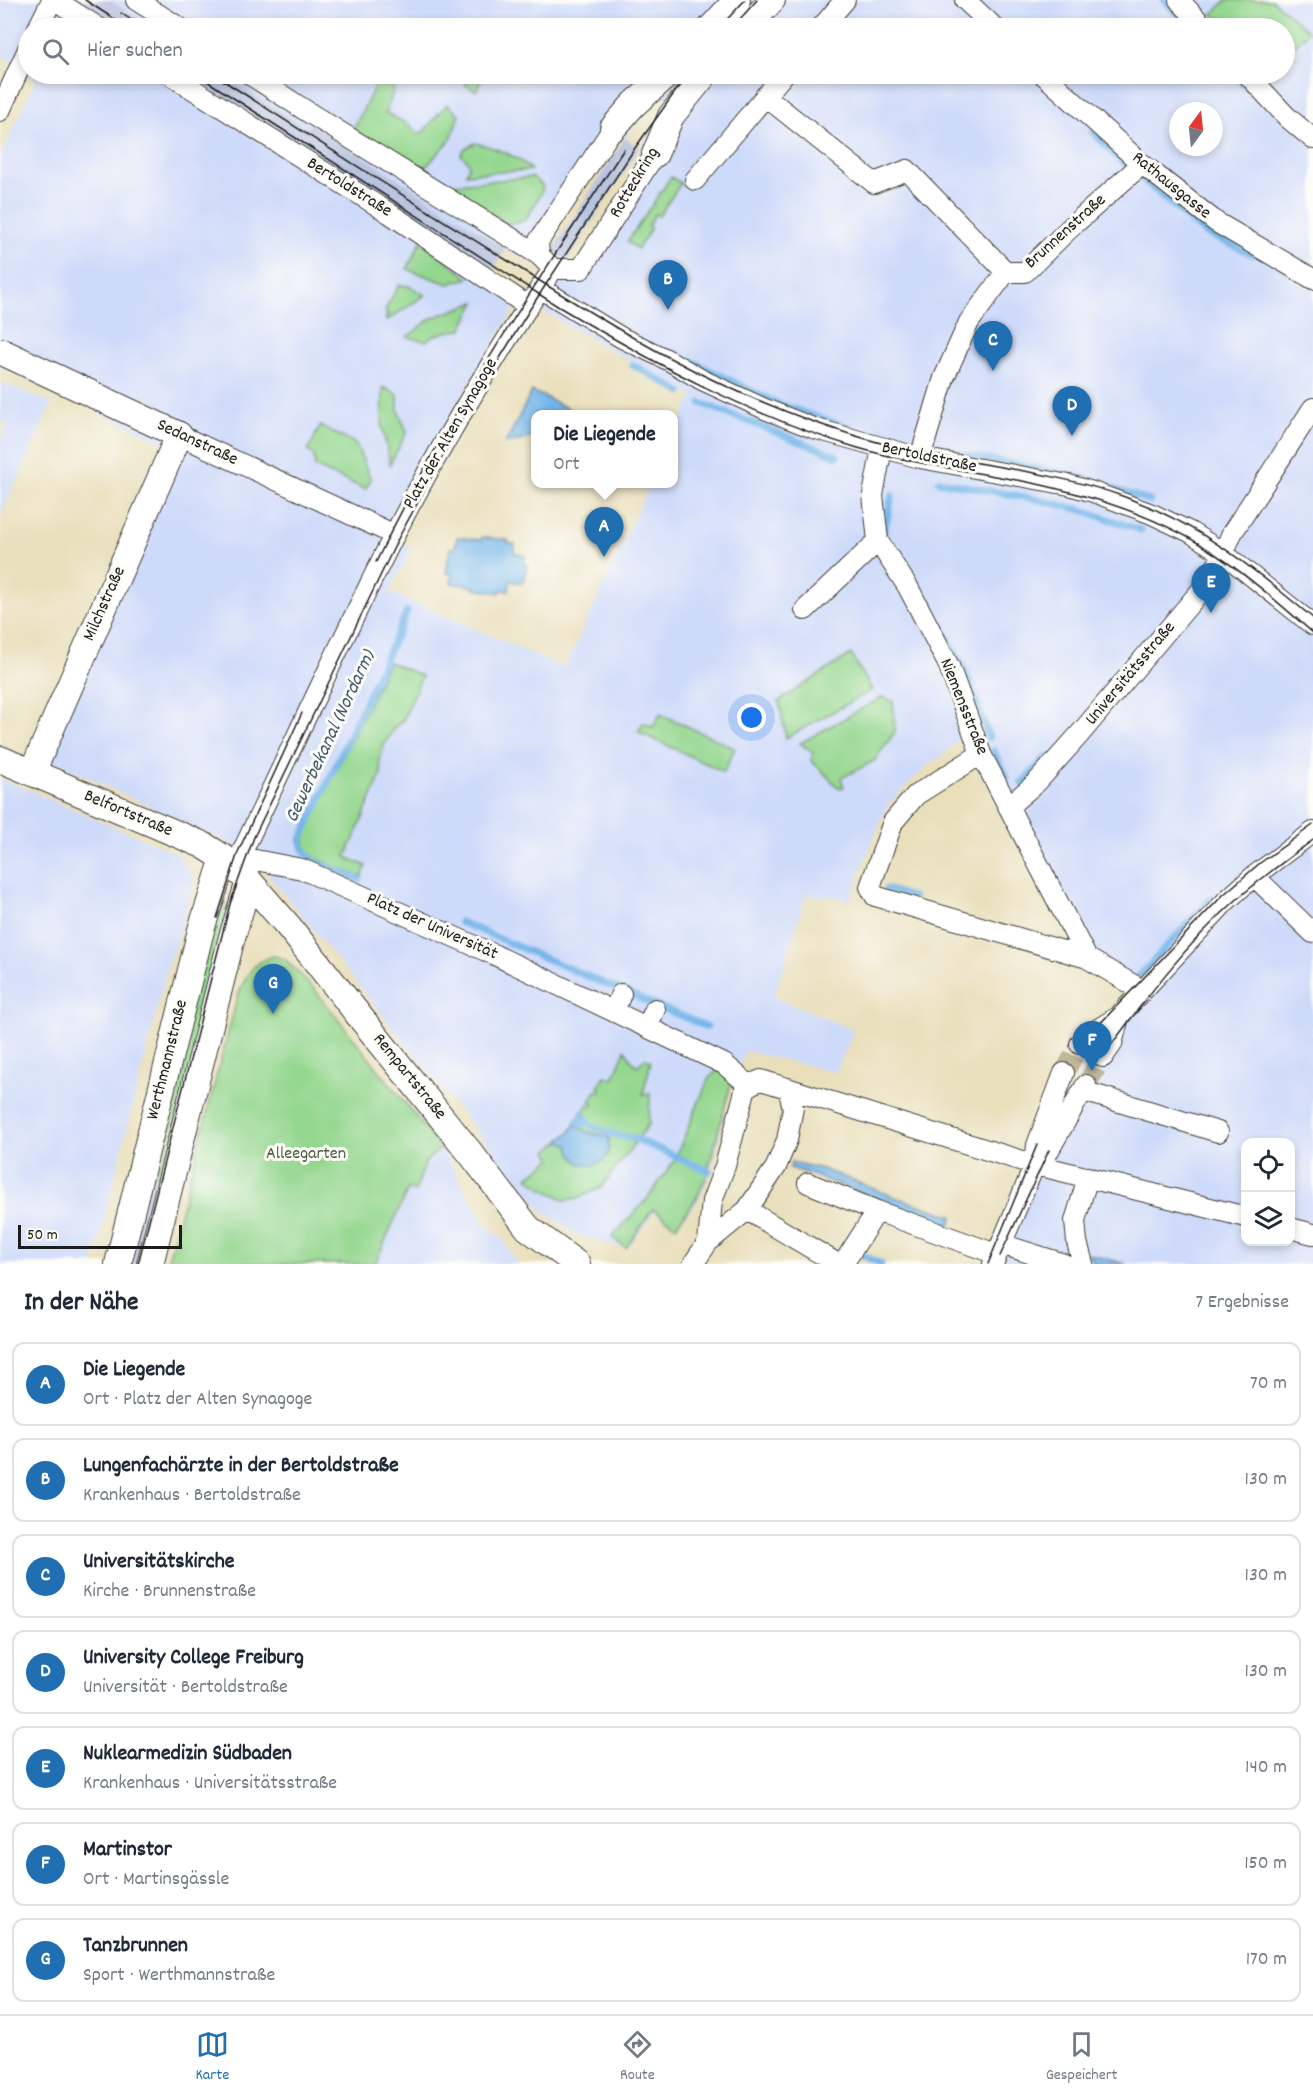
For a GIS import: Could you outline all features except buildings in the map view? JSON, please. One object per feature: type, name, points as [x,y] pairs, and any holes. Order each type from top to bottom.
[{"type":"street","points":[[43,18],[53,0],[83,18]]},
{"type":"street","points":[[136,0],[164,18]]},
{"type":"street","points":[[720,18],[737,0]]},
{"type":"street","points":[[755,18],[772,0]]},
{"type":"street","points":[[830,18],[845,0]]},
{"type":"street","points":[[965,0],[984,18]]},
{"type":"street","points":[[1179,0],[1196,18]]},
{"type":"street","points":[[0,111],[18,72]]},
{"type":"street","name":"Bertoldstraße","points":[[185,84],[383,209],[528,306]]},
{"type":"street","points":[[264,84],[546,262]]},
{"type":"street","points":[[540,288],[546,262],[538,242],[613,128],[633,105],[657,84]]},
{"type":"street","name":"Rotteckring","points":[[546,262],[581,269],[655,154],[671,116],[697,84]]},
{"type":"street","points":[[695,180],[775,84]]},
{"type":"street","name":"Rathausgasse","points":[[1054,84],[1142,164],[1216,222],[1313,279]]},
{"type":"street","points":[[1256,84],[1287,117],[1313,139]]},
{"type":"street","points":[[765,96],[874,183],[907,170],[1006,272]]},
{"type":"street","name":"Brunnenstraße","points":[[920,458],[944,378],[969,322],[1006,272],[1025,272],[1070,228],[1142,164]]},
{"type":"street","name":"Bertoldstraße","points":[[540,288],[622,338],[733,395],[813,428],[920,458],[1044,480],[1093,492],[1152,514],[1190,532],[1223,553],[1313,626]]},
{"type":"street","name":"Platz der Alten Synagoge","points":[[240,862],[395,535],[460,415],[540,288]]},
{"type":"street","name":"Sedanstraße","points":[[0,351],[395,535]]},
{"type":"street","name":"Universitätsstraße","points":[[1009,806],[1037,782],[1079,735],[1204,587],[1232,533],[1313,408]]},
{"type":"street","name":"Milchstraße","points":[[32,773],[179,435]]},
{"type":"street","name":"Niemensstraße","points":[[882,448],[873,495],[878,541],[908,587],[949,666],[981,754],[1087,958]]},
{"type":"street","points":[[805,610],[878,541]]},
{"type":"street","points":[[981,754],[916,795],[893,822],[870,887],[875,896],[1087,958],[1143,990]]},
{"type":"street","name":"Belfortstraße","points":[[0,759],[240,862]]},
{"type":"street","points":[[1085,1039],[1119,1016],[1226,901],[1254,876],[1313,832]]},
{"type":"street","name":"Platz der Universität","points":[[240,862],[302,869],[495,955],[617,1003],[647,1027],[724,1064],[749,1085]]},
{"type":"street","name":"Werthmannstraße","points":[[118,1264],[210,898],[240,862]]},
{"type":"street","name":"Werthmannstraße","points":[[150,1264],[232,937],[240,862]]},
{"type":"street","name":"Rempartstraße","points":[[240,862],[528,1228],[577,1264]]},
{"type":"street","points":[[1254,876],[1313,933]]},
{"type":"street","points":[[647,1027],[655,1009]]},
{"type":"street","points":[[1108,1051],[1119,1016]]},
{"type":"street","points":[[997,1254],[1040,1153],[1065,1073]]},
{"type":"street","points":[[708,1242],[712,1201],[725,1166],[745,1091],[749,1085],[761,1080],[1040,1153],[1088,1177],[1241,1216]]},
{"type":"street","points":[[693,1264],[708,1242],[747,1210],[782,1169],[793,1108],[788,1088]]},
{"type":"street","points":[[1040,1153],[1085,1088],[1218,1132]]},
{"type":"street","points":[[1083,1264],[1077,1242],[1075,1221],[1088,1177]]},
{"type":"street","points":[[808,1183],[877,1211],[997,1254],[1064,1264]]},
{"type":"street","points":[[747,1210],[845,1259],[877,1211]]},
{"type":"street","points":[[1295,1229],[1313,1234]]},
{"type":"shaded area","points":[[0,0],[75,0],[103,18],[18,18],[18,67],[0,54]]},
{"type":"shaded area","points":[[75,0],[110,0],[138,18],[103,18]]},
{"type":"shaded area","points":[[110,0],[741,0],[725,18],[138,18]]},
{"type":"shaded area","points":[[763,0],[1313,0],[1313,1264],[1000,1264],[1082,1067],[1147,994],[1086,960],[962,736],[938,760],[935,758],[888,804],[850,901],[828,895],[824,897],[806,895],[774,997],[854,1030],[836,1072],[746,1051],[731,1082],[708,1179],[698,1200],[676,1227],[654,1212],[627,1249],[578,1235],[542,1211],[251,853],[46,758],[178,449],[0,366],[0,158],[34,84],[203,84],[298,145],[520,299],[383,534],[412,548],[389,592],[565,668],[648,488],[678,488],[678,426],[693,396],[528,303],[560,256],[576,265],[649,153],[640,148],[672,102],[688,84],[1295,84],[1295,18],[746,18]]},
{"type":"shaded area","points":[[203,84],[237,84],[306,129],[311,123],[505,248],[492,272]]},
{"type":"shaded area","points":[[237,84],[666,84],[625,138],[617,132],[542,245],[533,263],[505,248],[311,123],[307,129]]},
{"type":"shaded area","points":[[666,84],[688,84],[672,102],[659,92]]},
{"type":"shaded area","points":[[625,138],[640,148],[567,260],[552,251]]},
{"type":"shaded area","points":[[0,382],[52,403],[0,517],[0,441],[8,424],[0,420]]},
{"type":"shaded area","points":[[0,778],[178,854],[194,880],[174,952],[170,956],[93,1264],[0,1264]]},
{"type":"shaded area","points":[[441,1148],[486,1226],[503,1240],[518,1264],[375,1264],[408,1189],[415,1191],[426,1161]]},
{"type":"shaded area","points":[[147,1171],[165,1176],[142,1264],[124,1264]]},
{"type":"green space","points":[[1227,0],[1272,0],[1293,18],[1218,18],[1212,14]]},
{"type":"green space","points":[[1295,19],[1309,31],[1295,45]]},
{"type":"green space","points":[[376,84],[386,84],[394,88],[386,113],[408,124],[419,134],[447,104],[459,115],[451,139],[423,170],[353,130]]},
{"type":"green space","points":[[466,84],[479,84],[476,91]]},
{"type":"green space","points":[[475,143],[513,156],[531,170],[466,174],[469,165],[461,155],[464,149]]},
{"type":"green space","points":[[532,177],[543,186],[541,194],[525,220],[507,224],[444,185]]},
{"type":"green space","points":[[671,177],[681,183],[659,216],[655,214],[648,226],[651,228],[638,249],[627,242]]},
{"type":"green space","points":[[421,241],[469,278],[448,284],[407,269]]},
{"type":"green space","points":[[399,285],[409,286],[425,295],[386,321],[388,314],[385,310]]},
{"type":"green space","points":[[476,302],[461,330],[442,332],[426,341],[407,337],[432,318]]},
{"type":"green space","points":[[383,387],[398,395],[398,410],[407,432],[390,464],[382,425]]},
{"type":"green space","points":[[320,426],[356,444],[371,480],[365,489],[315,467],[314,455],[308,451]]},
{"type":"green space","points":[[851,654],[872,690],[786,738],[779,701]]},
{"type":"green space","points":[[389,662],[422,676],[403,720],[395,727],[384,745],[380,760],[381,775],[346,857],[366,866],[362,877],[314,857],[306,849],[305,835]]},
{"type":"green space","points":[[883,697],[893,701],[895,732],[874,761],[841,778],[844,787],[840,789],[811,760],[813,753],[800,743]]},
{"type":"green space","points":[[660,714],[735,748],[724,772],[638,732],[643,723],[653,727]]},
{"type":"green space","points":[[216,900],[234,906],[165,1176],[147,1171]]},
{"type":"green space","name":"Alleegarten","points":[[274,956],[285,959],[314,989],[441,1148],[426,1161],[415,1192],[408,1189],[375,1264],[167,1264],[238,995],[247,975],[255,965]]},
{"type":"green space","points":[[625,1050],[637,1066],[645,1059],[651,1061],[643,1094],[650,1094],[649,1124],[601,1188],[578,1198],[565,1200],[540,1187],[528,1177],[552,1158],[548,1151],[570,1132],[578,1118],[581,1119],[588,1104],[592,1106],[594,1103],[590,1101],[596,1091],[600,1091],[598,1087],[605,1076],[613,1079]]},
{"type":"green space","points":[[718,1070],[729,1076],[731,1084],[706,1178],[696,1199],[676,1226],[653,1209],[626,1248],[612,1237],[648,1198],[674,1161],[709,1078]]},
{"type":"water","points":[[532,391],[571,410],[531,410],[531,438],[505,444]]},
{"type":"water","points":[[457,537],[508,540],[508,543],[515,544],[514,553],[525,555],[524,564],[528,565],[522,583],[510,581],[509,591],[500,590],[500,593],[451,583],[452,574],[446,573],[450,548],[455,548]]},
{"type":"water","points":[[575,1124],[587,1132],[609,1137],[609,1153],[603,1161],[593,1165],[579,1163],[572,1155],[569,1146],[560,1140],[570,1132]]},
{"type":"water","points":[[791,1162],[823,1169],[895,1197],[953,1216],[950,1225],[790,1168]]},
{"type":"water","points":[[1089,1254],[1126,1264],[1094,1264]]},
{"type":"waterway","points":[[1164,0],[1181,18]]},
{"type":"waterway","points":[[1093,132],[1125,164]]},
{"type":"waterway","points":[[1140,177],[1205,233],[1253,254]]},
{"type":"waterway","points":[[693,362],[776,403],[850,428]]},
{"type":"waterway","points":[[633,365],[681,392]]},
{"type":"waterway","points":[[701,403],[837,456]]},
{"type":"waterway","points":[[933,449],[1075,476],[1150,501]]},
{"type":"waterway","points":[[939,481],[1082,510],[1141,530]]},
{"type":"waterway","points":[[884,532],[892,496]]},
{"type":"waterway","points":[[929,607],[964,666],[989,738]]},
{"type":"waterway","name":"Gewerbekanal (Nordarm)","points":[[359,879],[315,861],[303,848],[301,840],[407,612]]},
{"type":"waterway","points":[[994,751],[1007,778]]},
{"type":"waterway","points":[[1022,783],[1047,757]]},
{"type":"waterway","points":[[886,889],[913,897]]},
{"type":"waterway","points":[[1135,981],[1211,899]]},
{"type":"waterway","name":"Gewerbekanal (Nordarm)","points":[[460,922],[707,1027]]},
{"type":"waterway","points":[[582,1114],[591,1126],[615,1135],[636,1139],[709,1171]]},
{"type":"waterway","points":[[577,1121],[588,1124]]},
{"type":"waterway","points":[[854,1251],[881,1264]]},
{"type":"tunnel","points":[[1064,1073],[1080,1044]]},
{"type":"tunnel","points":[[1086,1085],[1103,1057]]},
{"type":"tram line","points":[[85,0],[113,18]]},
{"type":"tram line","points":[[728,18],[745,0]]},
{"type":"tram line","points":[[741,18],[757,0]]},
{"type":"tram line","points":[[121,13],[128,18]]},
{"type":"tram line","points":[[212,84],[559,307],[704,387],[780,421],[858,448],[905,460],[1046,486],[1105,502],[1143,516],[1180,533],[1228,563],[1313,633]]},
{"type":"tram line","points":[[229,84],[575,303],[703,375],[788,412],[861,438],[918,452],[1049,476],[1125,497],[1202,534],[1247,565],[1313,618]]},
{"type":"tram line","points":[[138,1264],[230,904],[254,837],[399,537],[464,417],[530,309],[635,148],[682,84]]},
{"type":"tram line","points":[[376,562],[432,455],[493,351],[624,149]]},
{"type":"tram line","points":[[217,918],[238,852],[302,713]]},
{"type":"tram line","points":[[1090,1034],[1223,895],[1260,863],[1313,825]]},
{"type":"tram line","points":[[1112,1044],[1169,970],[1200,935],[1252,886],[1313,840]]},
{"type":"tram line","points":[[988,1264],[1037,1145]]},
{"type":"tram line","points":[[1000,1256],[1049,1150]]},
{"type":"place","name":"Lungenfachärzte in der Bertoldstraße","points":[[668,310]]},
{"type":"place","name":"Universitätskirche","points":[[993,371]]},
{"type":"place","name":"University College Freiburg","points":[[1072,436]]},
{"type":"place","name":"Die Liegende","points":[[604,557]]},
{"type":"place","name":"Nuklearmedizin Südbaden","points":[[1211,613]]},
{"type":"place","name":"Tanzbrunnen","points":[[273,1014]]},
{"type":"place","name":"Martinstor","points":[[1092,1071]]}]
